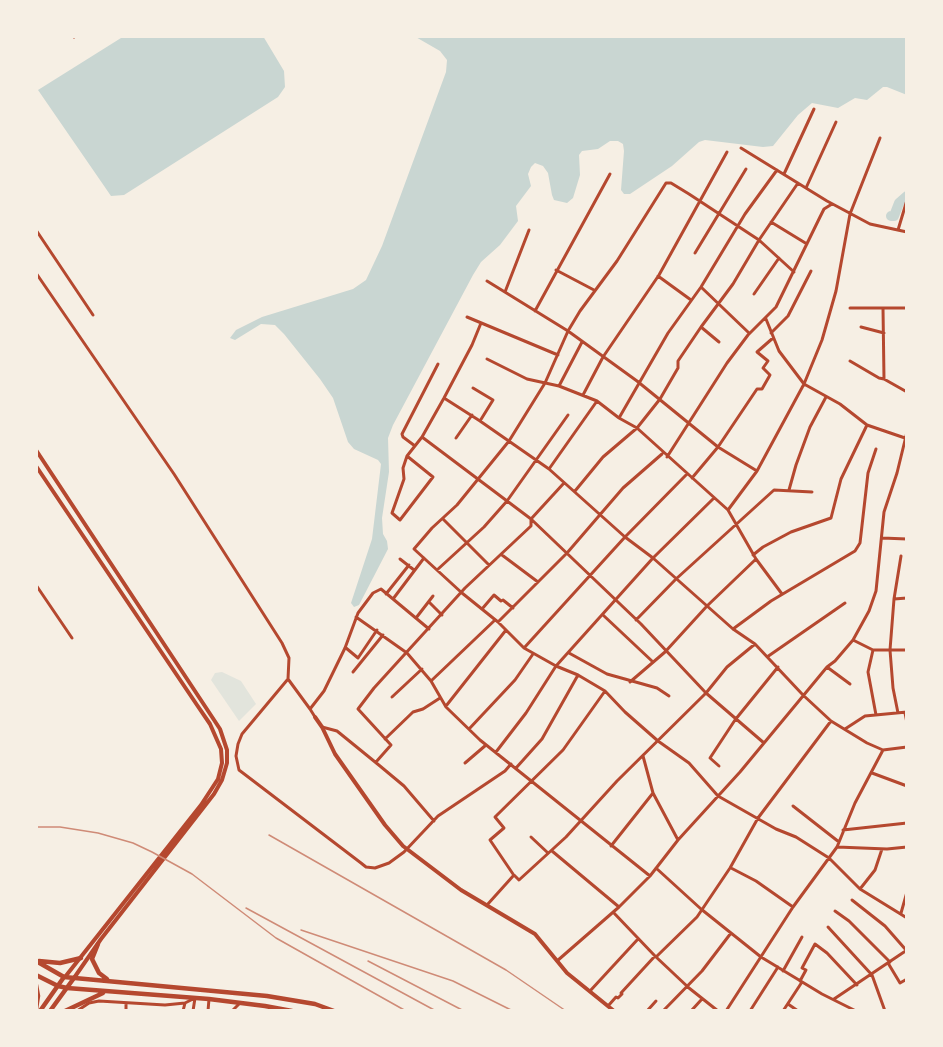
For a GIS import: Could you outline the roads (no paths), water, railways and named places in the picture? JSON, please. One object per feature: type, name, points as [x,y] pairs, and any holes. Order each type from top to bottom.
[{"type":"main road","points":[[99,940],[92,958],[94,966],[105,978],[113,981]]},
{"type":"main road","points":[[36,960],[50,963],[81,958]]},
{"type":"main road","points":[[36,960],[64,977],[267,996],[315,1004],[334,1011]]},
{"type":"main road","points":[[36,975],[67,988],[209,999],[292,1011]]},
{"type":"main road","points":[[40,1011],[64,977]]},
{"type":"main road","points":[[50,1011],[74,978]]},
{"type":"main road","points":[[36,985],[38,996],[36,1009]]},
{"type":"main road","points":[[65,1011],[106,992]]},
{"type":"street","points":[[784,174],[814,109]]},
{"type":"street","points":[[806,188],[836,122]]},
{"type":"street","points":[[728,510],[757,471],[804,384],[822,340],[836,291],[850,214],[880,138]]},
{"type":"street","points":[[741,148],[850,214],[877,227],[907,232]]},
{"type":"street","points":[[583,395],[603,357],[658,276],[727,152]]},
{"type":"street","points":[[695,253],[746,169]]},
{"type":"street","points":[[619,418],[668,333],[777,170]]},
{"type":"street","points":[[535,311],[610,174]]},
{"type":"street","points":[[794,272],[759,240],[671,183],[666,183],[617,261],[594,290],[568,331],[545,383],[509,441],[443,519],[414,549],[524,648],[556,666],[579,675],[605,692],[658,741],[688,763],[718,796],[776,829],[796,837],[829,858],[860,889],[907,918]]},
{"type":"street","points":[[575,491],[603,457],[637,429],[660,399],[678,368],[678,361],[733,284],[759,240],[798,183]]},
{"type":"street","points":[[898,230],[907,200]]},
{"type":"street","points":[[667,457],[727,363],[750,333],[776,307],[824,209],[832,204]]},
{"type":"street","points":[[771,222],[807,243]]},
{"type":"street","points":[[36,230],[93,315]]},
{"type":"street","points":[[505,292],[529,230]]},
{"type":"street","points":[[754,294],[779,258]]},
{"type":"street","points":[[556,270],[594,290]]},
{"type":"street","points":[[771,333],[788,316],[811,271]]},
{"type":"street","points":[[36,273],[174,474],[282,643],[289,658],[288,679],[242,734],[236,756],[239,770],[366,867],[381,867],[407,849],[434,821],[460,800],[505,771],[511,764]]},
{"type":"street","points":[[658,276],[691,300]]},
{"type":"street","points":[[487,281],[568,331],[660,399],[718,447],[757,471]]},
{"type":"street","points":[[700,287],[750,333]]},
{"type":"street","points":[[850,308],[907,308]]},
{"type":"street","points":[[883,308],[884,379]]},
{"type":"street","points":[[467,317],[558,355]]},
{"type":"street","points":[[765,319],[779,351],[804,384],[840,404],[867,425],[906,438]]},
{"type":"street","points":[[407,456],[433,477],[400,520],[392,513],[404,478],[403,468],[407,456],[422,437],[444,398],[481,323]]},
{"type":"street","points":[[701,327],[719,342]]},
{"type":"street","points":[[861,327],[884,333]]},
{"type":"street","points":[[692,478],[718,447],[757,389],[762,389],[770,375],[763,368],[768,361],[758,352],[773,338]]},
{"type":"street","points":[[559,386],[582,342]]},
{"type":"street","points":[[487,358],[527,379],[559,386],[597,401],[637,429],[728,510],[754,557],[782,594]]},
{"type":"street","points":[[850,361],[907,392]]},
{"type":"street","points":[[415,446],[402,434],[438,364]]},
{"type":"street","points":[[473,388],[493,400],[480,421]]},
{"type":"street","points":[[789,490],[810,427],[826,397]]},
{"type":"street","points":[[444,398],[549,469],[733,629],[755,644],[831,721],[883,750],[907,747]]},
{"type":"street","points":[[549,469],[597,401]]},
{"type":"street","points":[[456,438],[472,415]]},
{"type":"street","points":[[437,570],[484,527],[507,501],[568,415]]},
{"type":"street","points":[[630,682],[665,652],[764,547],[791,532],[831,518],[841,479],[867,425]]},
{"type":"street","points":[[556,960],[619,908],[650,876],[678,840],[853,640],[869,611],[876,591],[884,512],[907,432]]},
{"type":"street","points":[[422,437],[531,519],[636,620],[706,693],[764,743]]},
{"type":"street","points":[[733,629],[782,594],[855,551],[860,543],[868,473],[876,449]]},
{"type":"street","points":[[36,450],[220,729],[227,750],[227,763],[222,780],[205,807],[99,940],[64,977]]},
{"type":"street","points":[[431,681],[513,608],[567,553],[623,488],[663,453]]},
{"type":"street","points":[[36,466],[210,724],[221,749],[222,764],[218,779],[99,940],[74,978]]},
{"type":"street","points":[[524,648],[625,537],[687,474]]},
{"type":"street","points":[[376,762],[391,745],[358,709],[462,593],[531,526],[531,519],[564,483]]},
{"type":"street","points":[[636,620],[676,579],[774,490],[812,492]]},
{"type":"street","points":[[496,752],[526,713],[556,666],[616,602],[653,558],[714,498]]},
{"type":"street","points":[[443,519],[489,565]]},
{"type":"street","points":[[881,538],[907,539]]},
{"type":"street","points":[[502,555],[538,582]]},
{"type":"street","points":[[898,713],[893,688],[890,650],[894,599],[901,556]]},
{"type":"street","points":[[393,599],[424,558]]},
{"type":"street","points":[[400,559],[414,570]]},
{"type":"street","points":[[386,594],[409,565]]},
{"type":"street","points":[[36,585],[72,638]]},
{"type":"street","points":[[310,709],[324,691],[345,648],[356,617],[373,593],[381,589],[429,629]]},
{"type":"street","points":[[482,609],[494,595],[513,608]]},
{"type":"street","points":[[416,618],[433,597]]},
{"type":"street","points":[[894,599],[907,598]]},
{"type":"street","points":[[429,602],[442,615]]},
{"type":"street","points":[[767,657],[844,603]]},
{"type":"street","points":[[603,615],[653,662]]},
{"type":"street","points":[[356,617],[407,653],[431,681],[446,707],[486,745],[650,876]]},
{"type":"street","points":[[345,648],[358,658],[377,630]]},
{"type":"street","points":[[446,707],[506,630]]},
{"type":"street","points":[[353,672],[383,635]]},
{"type":"street","points":[[853,640],[873,650],[907,650]]},
{"type":"street","points":[[605,692],[562,750],[495,817],[504,828],[490,840],[519,880],[581,822],[617,781],[706,693],[727,667],[755,644]]},
{"type":"street","points":[[873,650],[868,672],[876,715]]},
{"type":"street","points":[[569,653],[607,674],[657,688],[669,696]]},
{"type":"street","points":[[470,729],[515,680],[533,654]]},
{"type":"street","points":[[719,766],[710,758],[735,720],[778,667]]},
{"type":"street","points":[[827,667],[850,684]]},
{"type":"street","points":[[392,697],[422,669]]},
{"type":"street","points":[[516,768],[542,739],[579,675]]},
{"type":"street","points":[[288,679],[322,728],[335,754],[385,825],[407,849],[486,907],[536,934],[567,973],[614,1011]]},
{"type":"street","points":[[385,739],[413,712],[423,710],[440,698]]},
{"type":"street","points":[[844,729],[865,716],[906,712],[907,723]]},
{"type":"street","points":[[608,1006],[697,917],[730,868],[758,818],[831,721]]},
{"type":"street","points":[[322,728],[337,731],[405,786],[434,821]]},
{"type":"street","points":[[465,763],[486,745]]},
{"type":"street","points":[[726,1011],[793,907],[837,847],[855,803],[883,750]]},
{"type":"street","points":[[643,756],[653,793],[678,840]]},
{"type":"street","points":[[872,773],[907,786]]},
{"type":"street","points":[[611,846],[653,793]]},
{"type":"street","points":[[793,806],[840,842]]},
{"type":"street","points":[[843,830],[907,823]]},
{"type":"street","points":[[531,837],[619,908]]},
{"type":"street","points":[[837,847],[882,849],[907,847]]},
{"type":"street","points":[[860,889],[875,870],[882,849]]},
{"type":"street","points":[[656,868],[701,909],[760,957],[856,1011]]},
{"type":"street","points":[[730,868],[756,881],[793,907]]},
{"type":"street","points":[[486,907],[514,875]]},
{"type":"street","points":[[901,913],[907,892]]},
{"type":"street","points":[[834,1000],[907,950],[885,926],[852,900]]},
{"type":"street","points":[[835,911],[849,921],[889,963],[900,983],[907,979]]},
{"type":"street","points":[[613,912],[655,957],[718,1011]]},
{"type":"street","points":[[828,927],[872,975],[885,1011]]},
{"type":"street","points":[[663,1011],[702,971],[731,933]]},
{"type":"street","points":[[783,971],[802,937]]},
{"type":"street","points":[[590,991],[638,939]]},
{"type":"street","points":[[783,1011],[801,982],[806,970],[802,968],[815,944],[827,952],[857,985]]},
{"type":"street","points":[[750,1011],[778,967]]},
{"type":"street","points":[[77,1011],[89,1003],[99,1001],[155,1005],[185,1003],[195,998]]},
{"type":"street","points":[[193,1011],[195,998]]},
{"type":"street","points":[[209,999],[208,1010],[213,1011]]},
{"type":"street","points":[[691,1011],[703,999]]},
{"type":"street","points":[[647,1011],[656,1001]]},
{"type":"street","points":[[89,1003],[89,1011]]},
{"type":"street","points":[[126,1003],[126,1011]]},
{"type":"street","points":[[183,1011],[185,1003]]},
{"type":"street","points":[[232,1011],[240,1003]]},
{"type":"street","points":[[240,1003],[240,1011]]},
{"type":"street","points":[[137,1011],[138,1004]]},
{"type":"street","points":[[788,1004],[798,1011]]},
{"type":"street","points":[[155,1005],[155,1011]]},
{"type":"street","points":[[843,1011],[846,1006]]},
{"type":"waterway","points":[[891,216],[894,216],[899,203],[907,196]]},
{"type":"railway","points":[[36,827],[60,827],[98,833],[133,843],[152,852],[192,874],[276,938],[406,1011]]},
{"type":"railway","points":[[269,835],[506,970],[566,1011]]},
{"type":"railway","points":[[246,908],[436,1011]]},
{"type":"railway","points":[[301,930],[453,981],[513,1011]]},
{"type":"railway","points":[[368,961],[464,1011]]}]
